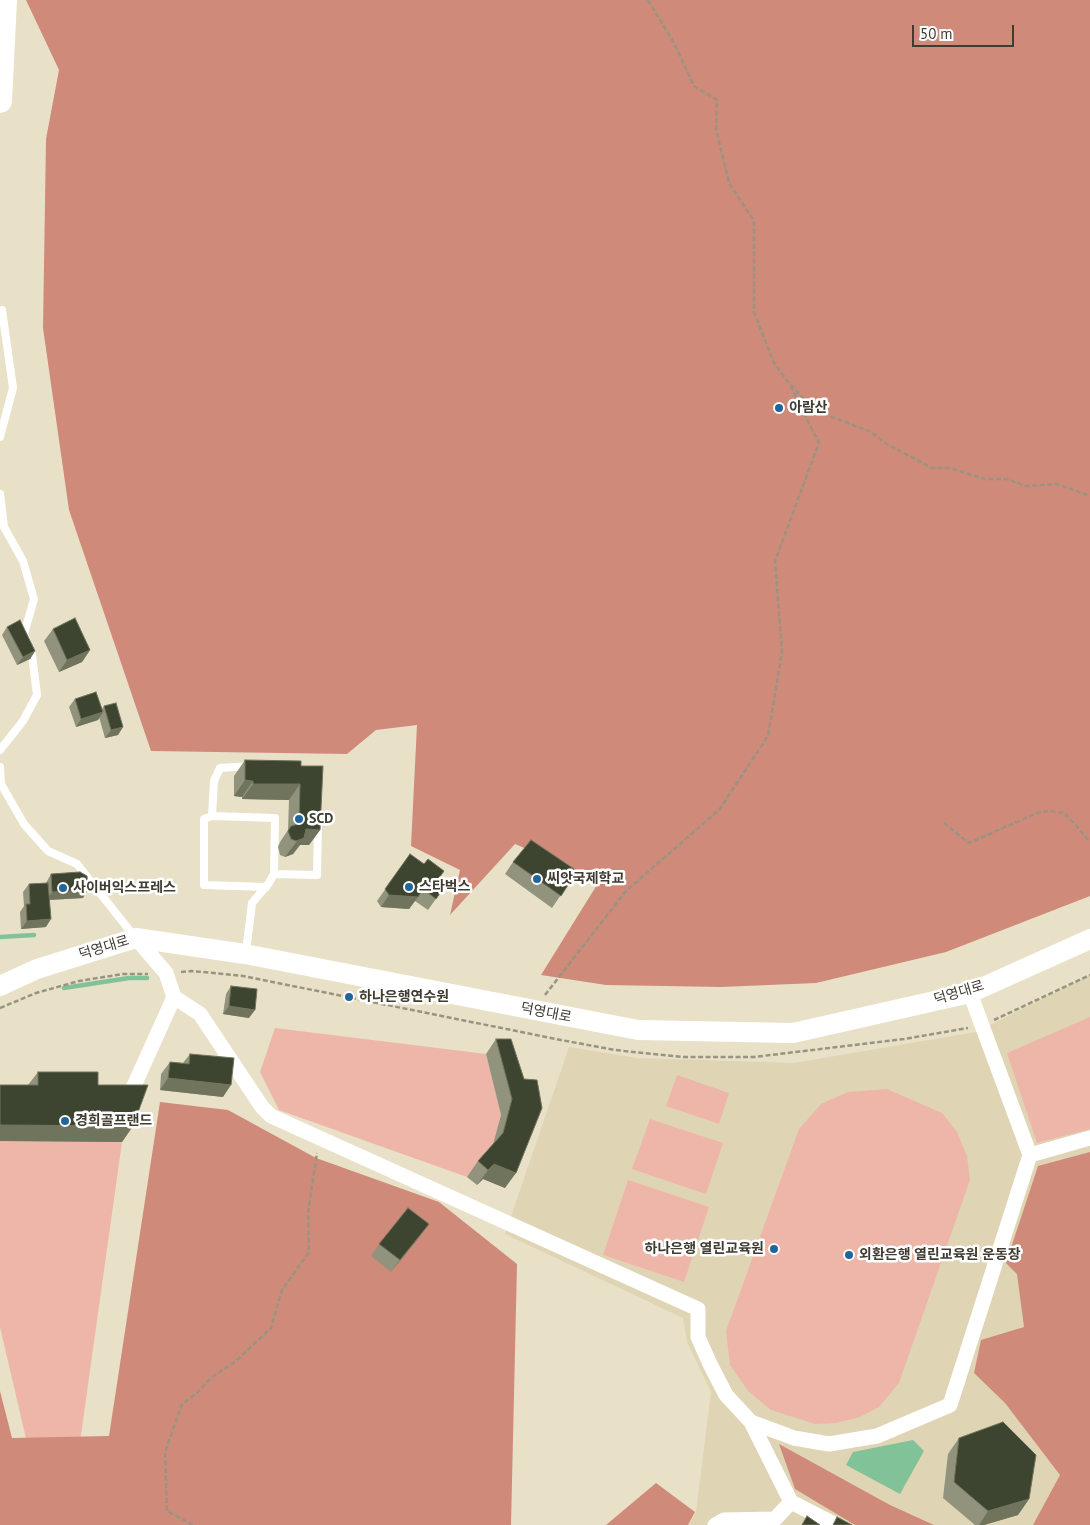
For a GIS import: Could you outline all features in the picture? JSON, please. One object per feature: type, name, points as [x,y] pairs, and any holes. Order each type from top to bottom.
[{"type":"highway","points":[[0,101],[5,0]]},
{"type":"main road","name":"덕영대로","points":[[0,986],[37,969],[136,938],[245,954],[638,1030],[793,1032],[970,992],[1090,939]]},
{"type":"street","points":[[136,938],[166,973],[174,997],[200,1014],[262,1107],[271,1116],[698,1309],[698,1337],[710,1364],[726,1395],[751,1422],[791,1502],[836,1525]]},
{"type":"street","points":[[751,1422],[794,1438],[829,1444],[877,1436],[950,1404],[1030,1155],[970,992]]},
{"type":"street","points":[[128,1099],[174,997]]},
{"type":"street","points":[[1030,1155],[1090,1138]]},
{"type":"street","points":[[715,1525],[724,1520],[775,1519],[791,1502]]},
{"type":"lane","points":[[0,437],[13,388],[2,310]]},
{"type":"lane","points":[[0,494],[4,527],[23,561],[34,600],[24,634],[32,655],[37,695],[23,721],[0,750]]},
{"type":"lane","points":[[212,816],[214,780],[220,768],[262,766]]},
{"type":"lane","points":[[0,767],[1,784],[24,824],[48,852],[77,864],[136,938]]},
{"type":"lane","points":[[245,954],[252,903],[266,887],[274,874],[275,818],[212,816],[204,819],[204,885],[266,887]]},
{"type":"lane","points":[[274,874],[317,875],[318,816]]},
{"type":"path","points":[[648,0],[674,43],[694,86],[717,100],[716,129],[729,183],[754,221],[754,312],[772,361],[788,382],[814,410],[871,432],[886,443],[932,468],[950,468],[985,479],[1007,479],[1026,486],[1057,484],[1090,496]]},
{"type":"path","points":[[533,1010],[626,891],[719,810],[768,736],[782,652],[775,561],[819,443],[788,382]]},
{"type":"path","points":[[944,823],[969,843],[1037,813],[1049,811],[1064,814],[1090,842]]},
{"type":"path","points":[[193,1525],[168,1511],[164,1475],[168,1444],[182,1404],[197,1393],[212,1377],[236,1361],[271,1328],[282,1290],[309,1252],[308,1212],[320,1139]]},
{"type":"shaded area","points":[[26,0],[1090,0],[1090,896],[946,952],[816,983],[721,987],[606,985],[541,975],[600,880],[515,844],[450,915],[460,870],[411,846],[417,725],[376,730],[347,754],[151,751],[69,510],[43,328],[46,139],[59,70]]},
{"type":"shaded area","name":"하나은행 열린교육원","points":[[1090,975],[1090,1153],[1018,1275],[1025,1328],[1006,1404],[1061,1475],[1035,1525],[689,1525],[696,1512],[711,1392],[687,1342],[683,1318],[505,1234],[569,1047],[637,1058],[794,1063],[976,1032]]},
{"type":"shaded area","points":[[1090,1017],[1090,1129],[1037,1143],[1007,1053]]},
{"type":"shaded area","points":[[275,1028],[486,1054],[501,1115],[492,1148],[467,1177],[279,1110],[260,1072]]},
{"type":"shaded area","points":[[677,1075],[729,1093],[719,1124],[666,1106]]},
{"type":"shaded area","name":"외환은행 열린교육원 운동장","points":[[887,1089],[942,1113],[957,1132],[967,1156],[970,1180],[899,1383],[879,1407],[860,1417],[836,1423],[815,1424],[771,1410],[748,1391],[730,1365],[726,1331],[799,1129],[821,1104],[848,1092]]},
{"type":"shaded area","points":[[160,1102],[228,1110],[316,1158],[439,1202],[517,1264],[511,1525],[0,1525],[0,1391],[12,1438],[109,1436]]},
{"type":"shaded area","points":[[650,1119],[723,1143],[706,1194],[632,1169]]},
{"type":"shaded area","name":"경희골프랜드","points":[[0,1141],[122,1142],[79,1449],[28,1447],[0,1327]]},
{"type":"shaded area","points":[[1090,1152],[1090,1525],[1033,1525],[1060,1475],[1005,1403],[974,1373],[981,1340],[1024,1327],[1017,1274],[1006,1263],[1038,1166]]},
{"type":"shaded area","points":[[628,1180],[709,1207],[684,1282],[603,1255]]},
{"type":"shaded area","points":[[913,1440],[924,1451],[900,1494],[846,1465],[853,1452]]},
{"type":"shaded area","points":[[779,1444],[890,1505],[934,1525],[855,1525],[795,1489]]},
{"type":"shaded area","points":[[656,1483],[695,1512],[688,1525],[606,1525]]},
{"type":"building","points":[[75,618],[90,650],[67,660],[53,629]]},
{"type":"building","points":[[20,620],[35,651],[23,657],[7,627]]},
{"type":"building","points":[[96,692],[103,712],[81,719],[75,699]]},
{"type":"building","points":[[116,703],[123,727],[111,730],[104,706]]},
{"type":"building","points":[[245,760],[301,761],[301,766],[323,766],[320,830],[306,829],[304,838],[296,841],[291,839],[288,831],[291,826],[299,824],[300,784],[253,784],[253,781],[245,780]]},
{"type":"building","points":[[531,840],[577,871],[561,896],[513,862]]},
{"type":"building","points":[[410,854],[424,864],[428,859],[444,871],[437,881],[445,886],[436,899],[423,889],[418,897],[389,895],[385,889]]},
{"type":"building","points":[[80,872],[87,876],[88,890],[52,892],[51,874]]},
{"type":"building","points":[[48,883],[51,919],[27,921],[26,904],[30,904],[29,884]]},
{"type":"building","points":[[231,986],[257,989],[255,1010],[229,1006]]},
{"type":"building","points":[[496,1039],[511,1039],[524,1079],[537,1080],[542,1108],[516,1173],[494,1164],[488,1170],[478,1161],[503,1133],[512,1099]]},
{"type":"building","points":[[190,1054],[234,1058],[231,1085],[168,1078],[170,1062],[189,1064]]},
{"type":"building","name":"경희골프랜드","points":[[38,1072],[98,1072],[98,1085],[148,1085],[133,1126],[0,1125],[0,1085],[38,1085]]},
{"type":"building","points":[[408,1208],[429,1224],[400,1260],[379,1244]]},
{"type":"building","points":[[1003,1422],[1036,1455],[1029,1499],[988,1511],[954,1482],[959,1438]]},
{"type":"building","points":[[807,1516],[820,1525],[802,1525]]},
{"type":"building","points":[[837,1517],[852,1525],[833,1525]]},
{"type":"waterway","points":[[0,937],[34,935]]},
{"type":"waterway","points":[[64,988],[129,978],[147,978]]},
{"type":"place","name":"아람산","points":[[779,408]]},
{"type":"place","name":"SCD","points":[[299,819]]},
{"type":"place","name":"씨앗국제학교","points":[[537,879]]},
{"type":"place","name":"스타벅스","points":[[409,887]]},
{"type":"place","name":"사이버익스프레스","points":[[63,888]]},
{"type":"place","name":"하나은행연수원","points":[[349,997]]},
{"type":"place","name":"경희골프랜드","points":[[65,1121]]},
{"type":"place","name":"하나은행 열린교육원","points":[[774,1249]]},
{"type":"place","name":"외환은행 열린교육원 운동장","points":[[849,1255]]}]
